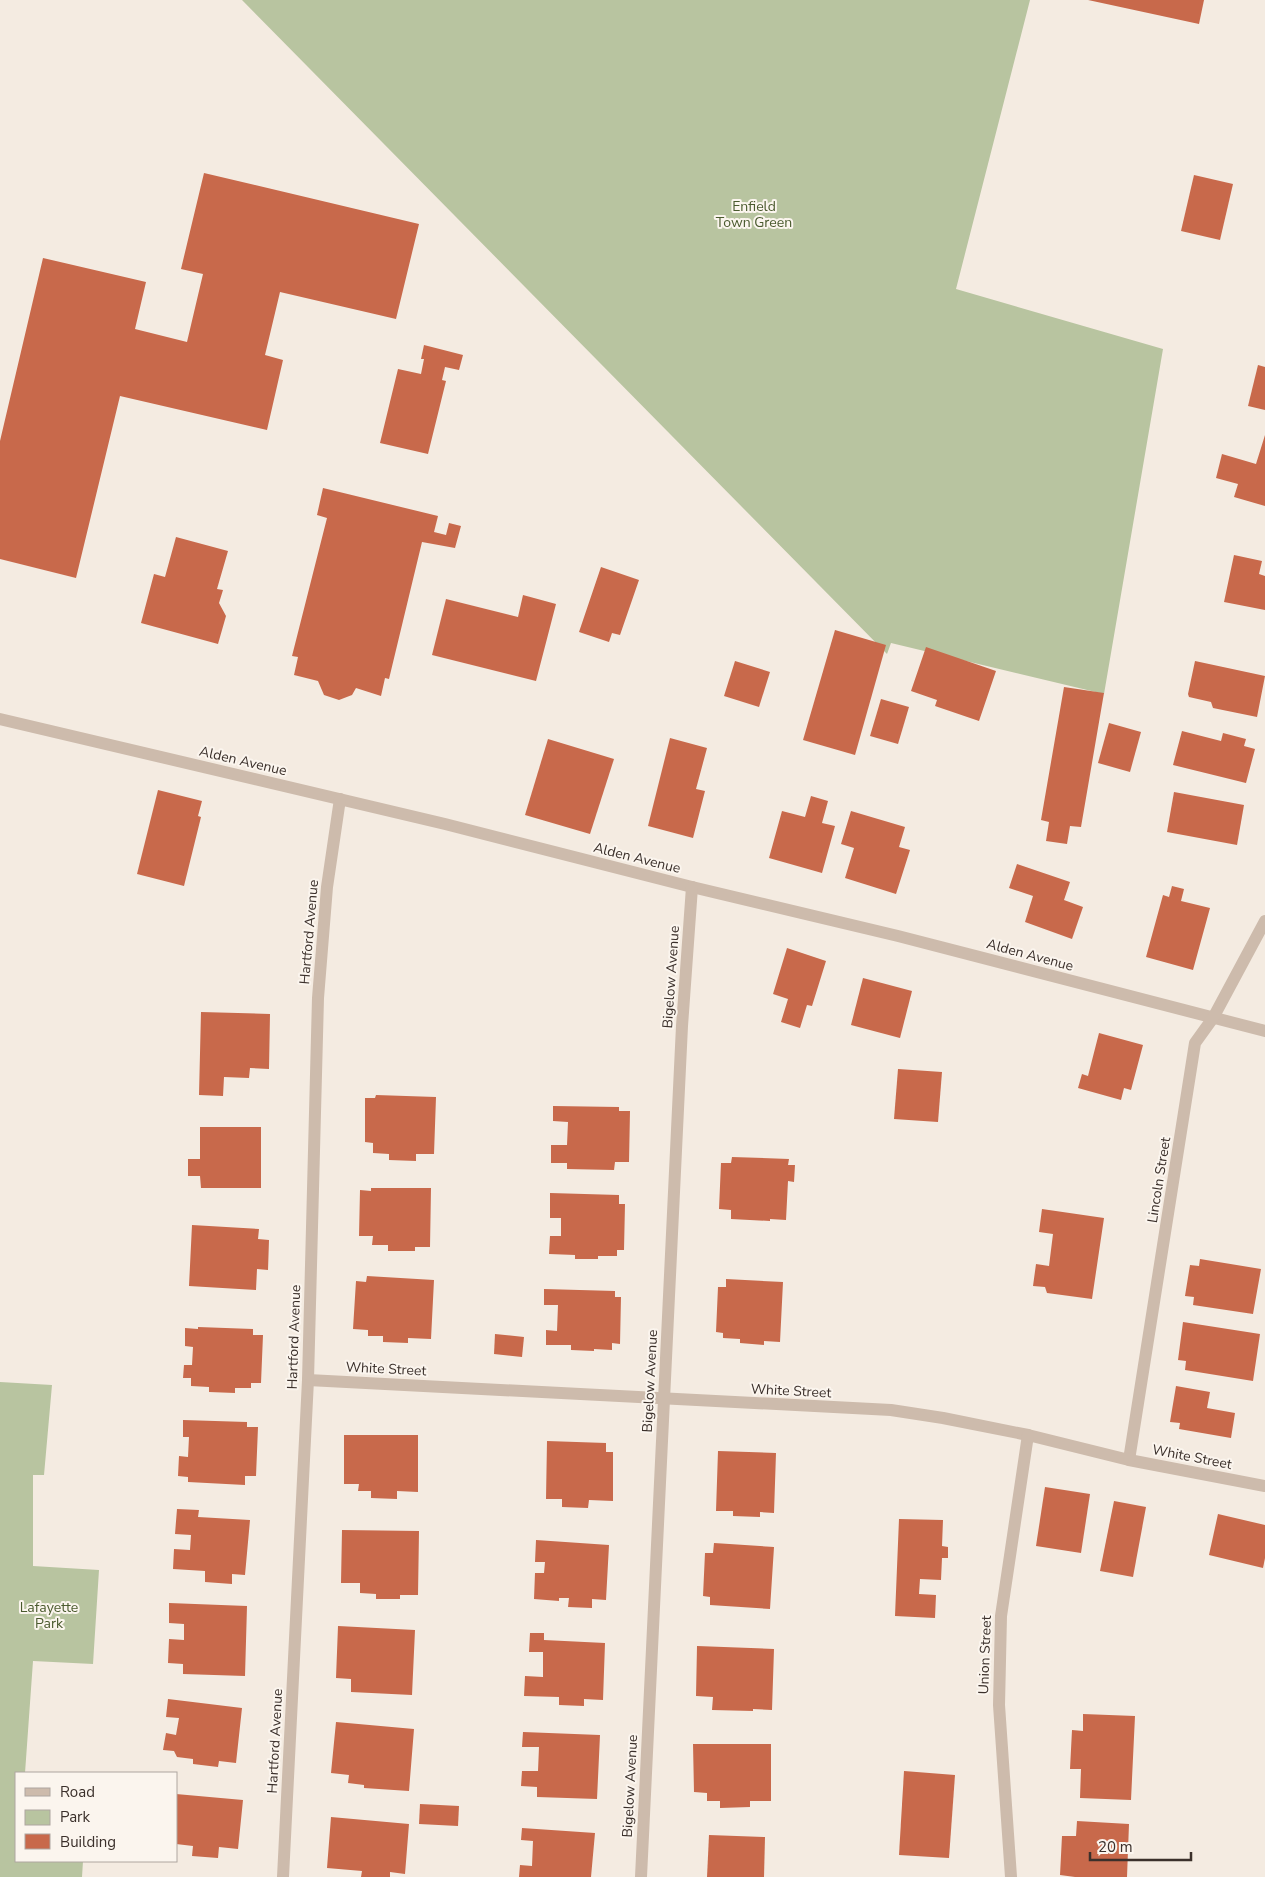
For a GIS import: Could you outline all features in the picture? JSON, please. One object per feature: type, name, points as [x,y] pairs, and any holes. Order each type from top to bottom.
[{"type":"street","name":"Alden Avenue","points":[[0,719],[340,799],[908,939],[1265,1031]]},
{"type":"street","name":"Hartford Avenue","points":[[283,1877],[308,1380],[318,998],[327,887],[340,799]]},
{"type":"street","name":"Bigelow Avenue","points":[[641,1877],[682,1026],[692,887]]},
{"type":"street","name":"Lincoln Street","points":[[1129,1460],[1195,1043],[1213,1018],[1265,921]]},
{"type":"street","name":"White Street","points":[[308,1380],[784,1406],[891,1410],[1028,1435],[1129,1460],[1265,1486]]},
{"type":"street","name":"Union Street","points":[[1011,1877],[999,1705],[1001,1616],[1028,1435]]},
{"type":"green space","name":"Enfield Town Green","points":[[242,0],[1030,0],[956,289],[1163,349],[1104,694],[891,643],[887,654]]},
{"type":"green space","name":"Lafayette Park","points":[[0,1382],[52,1385],[44,1475],[33,1475],[33,1566],[99,1570],[93,1664],[33,1661],[25,1772],[15,1772],[15,1862],[83,1862],[82,1877],[0,1877]]},
{"type":"building","points":[[1088,0],[1204,0],[1199,24]]},
{"type":"building","points":[[204,173],[419,224],[396,319],[280,292],[265,355],[283,360],[267,430],[120,396],[76,578],[0,559],[0,441],[43,258],[146,282],[135,329],[187,342],[203,274],[181,269]]},
{"type":"building","points":[[1194,175],[1233,184],[1220,240],[1181,231]]},
{"type":"building","points":[[424,345],[463,355],[459,370],[445,367],[442,380],[446,381],[428,454],[380,443],[398,369],[421,374],[424,359],[421,359]]},
{"type":"building","points":[[1258,365],[1265,367],[1265,410],[1248,406]]},
{"type":"building","points":[[1265,435],[1265,506],[1234,497],[1238,484],[1216,478],[1222,454],[1256,464]]},
{"type":"building","points":[[323,488],[438,516],[434,532],[446,535],[449,523],[461,526],[455,548],[422,542],[389,679],[385,678],[381,696],[356,688],[352,695],[339,700],[324,695],[318,681],[294,675],[298,657],[292,656],[327,518],[317,515]]},
{"type":"building","points":[[176,537],[228,551],[217,589],[223,590],[219,603],[226,616],[218,644],[141,623],[154,574],[165,577]]},
{"type":"building","points":[[1234,555],[1262,561],[1259,574],[1265,576],[1265,610],[1224,602]]},
{"type":"building","points":[[601,567],[639,580],[620,635],[612,633],[609,642],[579,632]]},
{"type":"building","points":[[523,595],[556,604],[536,681],[432,655],[446,599],[518,617]]},
{"type":"building","points":[[835,630],[886,645],[855,755],[803,740]]},
{"type":"building","points":[[926,647],[996,671],[979,721],[935,706],[937,700],[911,691]]},
{"type":"building","points":[[735,661],[770,672],[759,707],[724,696]]},
{"type":"building","points":[[1195,661],[1265,676],[1257,717],[1213,708],[1211,702],[1189,697]]},
{"type":"building","points":[[1064,687],[1104,693],[1081,827],[1070,826],[1067,844],[1046,841],[1049,822],[1041,820]]},
{"type":"building","points":[[881,699],[909,707],[898,744],[870,736]]},
{"type":"building","points":[[1109,723],[1141,732],[1130,772],[1098,763]]},
{"type":"building","points":[[1182,731],[1221,741],[1223,733],[1246,739],[1244,746],[1255,749],[1246,783],[1173,765]]},
{"type":"building","points":[[670,738],[707,748],[696,789],[705,791],[693,838],[648,826]]},
{"type":"building","points":[[548,739],[614,759],[590,834],[525,815]]},
{"type":"building","points":[[158,790],[202,801],[198,816],[201,817],[184,886],[137,874]]},
{"type":"building","points":[[1174,792],[1244,805],[1237,845],[1167,832]]},
{"type":"building","points":[[811,796],[828,801],[822,823],[835,826],[822,873],[769,858],[782,811],[805,817]]},
{"type":"building","points":[[851,811],[905,827],[899,847],[910,850],[896,894],[845,878],[854,848],[841,844]]},
{"type":"building","points":[[1017,864],[1070,882],[1064,900],[1083,907],[1072,939],[1025,922],[1033,896],[1009,888]]},
{"type":"building","points":[[1172,886],[1184,889],[1181,901],[1210,908],[1193,970],[1146,957],[1163,895],[1169,897]]},
{"type":"building","points":[[787,948],[826,961],[812,1006],[807,1005],[800,1028],[781,1022],[788,999],[773,994]]},
{"type":"building","points":[[863,978],[912,991],[900,1038],[851,1025]]},
{"type":"building","points":[[201,1012],[270,1014],[269,1069],[250,1068],[249,1078],[224,1077],[223,1096],[199,1095]]},
{"type":"building","points":[[1099,1033],[1143,1045],[1131,1090],[1124,1088],[1121,1100],[1078,1088],[1082,1074],[1088,1076]]},
{"type":"building","points":[[898,1069],[942,1072],[938,1122],[894,1119]]},
{"type":"building","points":[[376,1095],[436,1097],[434,1154],[416,1154],[416,1161],[389,1160],[389,1154],[373,1153],[373,1143],[365,1142],[365,1098],[375,1098]]},
{"type":"building","points":[[553,1106],[619,1107],[619,1111],[630,1111],[629,1162],[615,1162],[614,1170],[567,1169],[567,1163],[551,1163],[551,1145],[567,1145],[568,1122],[553,1121]]},
{"type":"building","points":[[200,1127],[261,1127],[261,1188],[201,1188],[200,1176],[188,1176],[188,1159],[200,1159]]},
{"type":"building","points":[[732,1157],[789,1159],[788,1165],[795,1165],[794,1182],[788,1181],[786,1220],[731,1219],[731,1210],[719,1209],[721,1163],[731,1163]]},
{"type":"building","points":[[371,1188],[431,1188],[430,1247],[415,1247],[415,1251],[388,1251],[388,1245],[372,1245],[373,1236],[359,1236],[360,1190],[371,1191]]},
{"type":"building","points":[[550,1193],[619,1195],[619,1204],[625,1204],[624,1250],[617,1250],[617,1256],[598,1256],[598,1259],[575,1259],[575,1255],[549,1254],[550,1236],[561,1236],[561,1218],[550,1218]]},
{"type":"building","points":[[1042,1209],[1104,1218],[1092,1299],[1047,1293],[1045,1287],[1033,1286],[1036,1264],[1049,1266],[1053,1234],[1039,1232]]},
{"type":"building","points":[[192,1225],[259,1229],[258,1239],[269,1240],[268,1270],[257,1269],[256,1290],[189,1286]]},
{"type":"building","points":[[1200,1259],[1261,1269],[1253,1314],[1193,1305],[1194,1297],[1185,1296],[1190,1265],[1199,1266]]},
{"type":"building","points":[[367,1276],[434,1280],[431,1339],[408,1338],[408,1343],[383,1342],[383,1336],[368,1336],[368,1330],[353,1329],[356,1281],[366,1282]]},
{"type":"building","points":[[726,1279],[783,1282],[780,1342],[764,1341],[764,1345],[740,1343],[740,1339],[723,1338],[723,1333],[716,1332],[718,1287],[726,1287]]},
{"type":"building","points":[[544,1289],[615,1291],[615,1297],[621,1297],[620,1344],[612,1343],[612,1350],[594,1349],[594,1351],[571,1350],[571,1345],[546,1345],[546,1330],[557,1331],[558,1305],[544,1305]]},
{"type":"building","points":[[1183,1322],[1260,1334],[1253,1381],[1185,1370],[1186,1361],[1178,1360]]},
{"type":"building","points":[[198,1327],[253,1329],[253,1335],[263,1335],[261,1383],[251,1383],[251,1388],[235,1388],[235,1393],[209,1392],[209,1387],[191,1386],[191,1378],[183,1378],[184,1365],[192,1365],[193,1347],[185,1346],[185,1328],[198,1329]]},
{"type":"building","points":[[495,1334],[524,1337],[522,1357],[494,1354]]},
{"type":"building","points":[[1176,1386],[1210,1392],[1207,1408],[1235,1413],[1231,1438],[1179,1429],[1180,1423],[1170,1422]]},
{"type":"building","points":[[183,1420],[247,1422],[247,1427],[258,1427],[256,1476],[245,1476],[245,1485],[188,1482],[188,1477],[178,1476],[179,1456],[188,1457],[189,1437],[183,1437]]},
{"type":"building","points":[[344,1435],[418,1435],[418,1492],[397,1491],[397,1499],[371,1498],[371,1491],[358,1491],[359,1484],[344,1484]]},
{"type":"building","points":[[547,1441],[606,1443],[606,1452],[613,1452],[613,1501],[589,1500],[588,1508],[562,1507],[562,1499],[546,1499]]},
{"type":"building","points":[[718,1451],[776,1453],[774,1513],[760,1512],[760,1517],[733,1516],[733,1511],[716,1511]]},
{"type":"building","points":[[1045,1487],[1090,1494],[1081,1553],[1036,1546]]},
{"type":"building","points":[[1114,1501],[1146,1507],[1133,1577],[1100,1571]]},
{"type":"building","points":[[177,1509],[199,1510],[198,1517],[250,1520],[245,1575],[232,1574],[232,1584],[205,1582],[205,1571],[173,1569],[174,1549],[190,1550],[191,1535],[175,1534]]},
{"type":"building","points":[[1218,1514],[1265,1525],[1265,1558],[1263,1568],[1209,1555]]},
{"type":"building","points":[[899,1519],[943,1520],[942,1546],[948,1547],[948,1558],[942,1558],[941,1580],[920,1579],[919,1594],[936,1595],[935,1618],[895,1616]]},
{"type":"building","points":[[342,1530],[419,1531],[418,1595],[400,1595],[400,1599],[376,1599],[376,1594],[360,1593],[360,1583],[341,1583]]},
{"type":"building","points":[[536,1540],[609,1545],[606,1600],[592,1599],[592,1608],[568,1607],[569,1598],[559,1598],[559,1601],[534,1599],[535,1573],[544,1573],[545,1562],[535,1562]]},
{"type":"building","points":[[714,1543],[774,1547],[770,1609],[710,1605],[710,1597],[703,1596],[705,1553],[713,1553]]},
{"type":"building","points":[[169,1603],[247,1606],[245,1676],[183,1674],[183,1664],[168,1663],[169,1639],[184,1640],[184,1624],[169,1623]]},
{"type":"building","points":[[338,1626],[415,1630],[412,1695],[351,1692],[351,1679],[336,1678]]},
{"type":"building","points":[[530,1633],[544,1633],[544,1640],[605,1643],[603,1700],[584,1699],[584,1706],[559,1705],[559,1697],[524,1696],[525,1676],[543,1677],[543,1652],[529,1652]]},
{"type":"building","points":[[697,1646],[774,1649],[772,1710],[712,1710],[713,1697],[696,1696]]},
{"type":"building","points":[[168,1699],[242,1708],[236,1763],[219,1761],[218,1767],[193,1764],[193,1759],[177,1757],[174,1751],[163,1750],[166,1733],[176,1735],[179,1718],[166,1717]]},
{"type":"building","points":[[1083,1714],[1135,1716],[1131,1800],[1080,1798],[1081,1769],[1070,1769],[1072,1730],[1083,1731]]},
{"type":"building","points":[[336,1722],[414,1729],[409,1791],[364,1788],[364,1785],[348,1783],[349,1775],[331,1773]]},
{"type":"building","points":[[523,1732],[600,1735],[597,1799],[537,1797],[537,1787],[521,1786],[522,1771],[538,1771],[539,1747],[522,1747]]},
{"type":"building","points":[[693,1744],[771,1744],[771,1801],[750,1801],[750,1807],[720,1808],[720,1801],[707,1801],[707,1793],[694,1792]]},
{"type":"building","points":[[904,1771],[955,1775],[949,1858],[899,1855]]},
{"type":"building","points":[[178,1794],[243,1800],[238,1849],[219,1847],[218,1858],[192,1856],[193,1846],[178,1844]]},
{"type":"building","points":[[420,1804],[459,1806],[458,1826],[419,1824]]},
{"type":"building","points":[[331,1817],[409,1824],[405,1874],[390,1872],[390,1877],[361,1877],[362,1871],[327,1868]]},
{"type":"building","points":[[1077,1821],[1129,1824],[1127,1877],[1075,1877],[1060,1875],[1062,1836],[1076,1836]]},
{"type":"building","points":[[522,1828],[595,1833],[591,1877],[519,1877],[520,1865],[532,1866],[533,1841],[521,1840]]},
{"type":"building","points":[[709,1835],[765,1837],[764,1877],[707,1877]]}]
